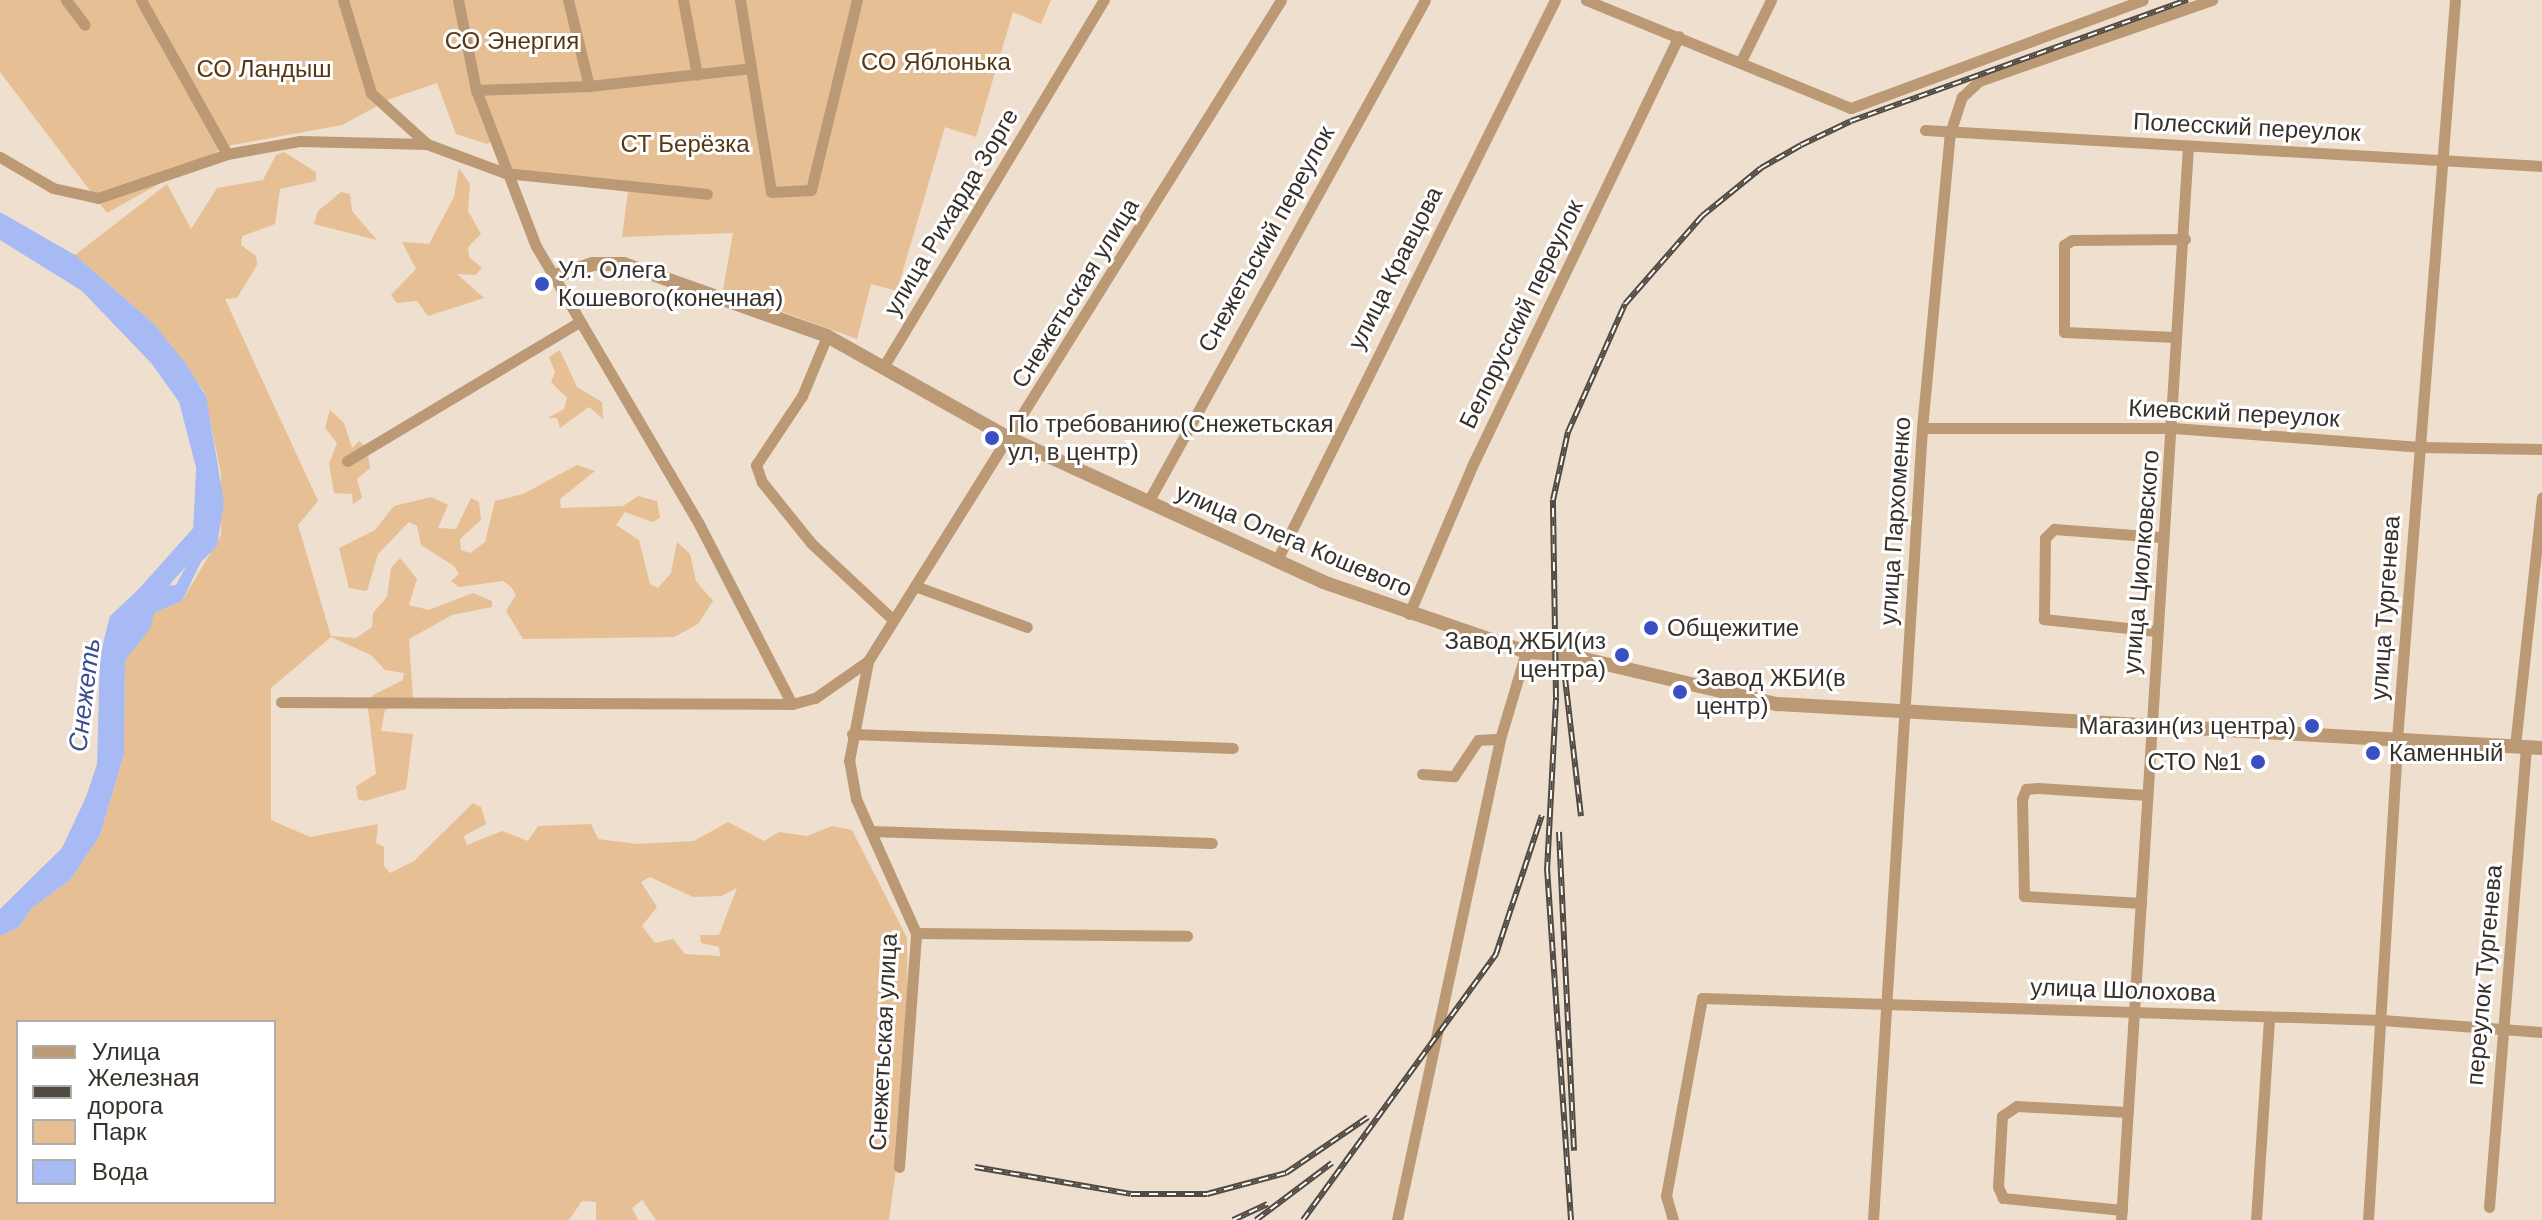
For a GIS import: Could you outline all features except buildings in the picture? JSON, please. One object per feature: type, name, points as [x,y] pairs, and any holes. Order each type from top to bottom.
[{"type":"street","points":[[66,0],[85,25]]},
{"type":"street","points":[[141,0],[227,154]]},
{"type":"street","points":[[343,0],[371,93],[427,144]]},
{"type":"street","points":[[458,0],[476,90],[505,173],[552,277],[700,526],[792,704]]},
{"type":"street","points":[[568,0],[589,86]]},
{"type":"street","points":[[683,0],[697,75]]},
{"type":"street","points":[[740,0],[771,192],[811,190],[857,0]]},
{"type":"street","points":[[848,0],[852,18]]},
{"type":"street","name":"улица Рихарда Зорге","points":[[885,364],[1104,0]]},
{"type":"street","name":"Снежетьская улица","points":[[899,1167],[916,933],[856,799],[852,734],[868,661],[890,617],[915,586],[1009,438],[1281,0]]},
{"type":"street","name":"Снежетьский переулок","points":[[1148,502],[1425,0]]},
{"type":"street","name":"улица Кравцова","points":[[1278,558],[1555,0]]},
{"type":"street","points":[[1586,0],[1742,59],[1851,108],[2143,0]]},
{"type":"street","points":[[1742,59],[1771,0]]},
{"type":"street","name":"улица Пархоменко","points":[[1873,1220],[1922,428],[1950,133],[1962,97],[1979,81],[2212,0]]},
{"type":"street","name":"улица Тургенева","points":[[2368,1220],[2397,739],[2419,447],[2447,158],[2455,0]]},
{"type":"street","name":"Белорусский переулок","points":[[1409,614],[1472,466],[1679,36]]},
{"type":"street","points":[[476,90],[589,86],[751,68]]},
{"type":"street","name":"Полесский переулок","points":[[1925,130],[2188,147],[2447,158],[2542,166]]},
{"type":"street","points":[[0,157],[53,188],[98,198],[227,154],[299,141],[427,144],[505,173],[707,194]]},
{"type":"street","name":"улица Циолковского","points":[[2122,1215],[2160,537],[2174,428],[2175,337],[2185,239],[2188,147]]},
{"type":"street","points":[[2175,337],[2064,332],[2064,245],[2072,240],[2185,239]]},
{"type":"street","name":"улица Олега Кошевого","points":[[552,277],[593,264],[624,264],[827,336],[885,364],[1009,438],[1148,502],[1409,614],[1526,652],[1563,654],[1751,700],[2151,721],[2542,748]]},
{"type":"street","points":[[347,461],[578,323]]},
{"type":"street","points":[[827,336],[802,396],[756,465],[762,482],[811,543],[890,617]]},
{"type":"street","name":"Киевский переулок","points":[[1922,428],[2174,428],[2419,447],[2542,449]]},
{"type":"street","name":"переулок Тургенева","points":[[2489,1207],[2521,746],[2542,497]]},
{"type":"street","points":[[2156,631],[2044,619],[2045,538],[2054,529],[2160,537]]},
{"type":"street","points":[[915,586],[1027,627]]},
{"type":"street","points":[[1397,1220],[1500,739],[1526,652]]},
{"type":"street","points":[[281,702],[792,704],[815,698],[868,661]]},
{"type":"street","points":[[852,734],[1233,748]]},
{"type":"street","points":[[1422,774],[1454,776],[1478,740],[1500,739]]},
{"type":"street","points":[[2141,903],[2024,896],[2022,799],[2026,789],[2038,788],[2147,795]]},
{"type":"street","points":[[871,831],[1212,843]]},
{"type":"street","points":[[916,933],[1187,936]]},
{"type":"street","name":"улица Шолохова","points":[[1673,1220],[1666,1196],[1702,998],[2382,1020],[2542,1032]]},
{"type":"street","points":[[2256,1220],[2269,1018]]},
{"type":"street","points":[[2122,1215],[2003,1198],[1998,1187],[2002,1116],[2017,1106],[2128,1112]]},
{"type":"green space","points":[[0,0],[1051,0],[1041,24],[1013,12],[976,137],[945,127],[897,291],[871,284],[857,339],[723,290],[733,233],[622,237],[628,192],[514,171],[499,138],[487,144],[456,134],[437,83],[390,99],[342,125],[227,146],[107,213],[0,72]]},
{"type":"green space","points":[[284,152],[316,172],[316,181],[280,189],[275,224],[242,236],[241,245],[256,256],[257,265],[237,298],[225,299],[318,501],[298,525],[331,636],[356,638],[372,627],[373,613],[387,597],[391,568],[400,558],[417,579],[409,605],[429,610],[473,593],[492,601],[492,607],[452,615],[409,639],[413,698],[385,710],[381,731],[413,734],[406,789],[365,801],[358,799],[356,786],[376,774],[368,708],[373,695],[403,680],[404,673],[385,670],[371,655],[331,637],[271,688],[271,820],[310,837],[378,824],[376,843],[384,847],[384,866],[390,873],[414,861],[473,803],[481,807],[486,824],[464,836],[467,845],[502,831],[528,841],[538,826],[591,824],[598,839],[637,844],[694,841],[728,822],[764,841],[779,832],[807,836],[832,826],[852,830],[907,938],[909,1074],[889,1220],[656,1220],[642,1200],[632,1208],[638,1220],[596,1220],[596,1202],[582,1201],[569,1220],[0,1220],[0,936],[19,927],[31,909],[71,879],[100,835],[124,754],[125,660],[154,613],[182,601],[221,535],[221,474],[204,391],[154,324],[75,255],[167,184],[191,229],[217,188],[263,180],[276,155]],"holes":[[[650,877],[693,897],[721,896],[737,888],[719,935],[700,935],[701,943],[719,947],[720,956],[685,954],[673,939],[655,943],[642,926],[657,907],[641,882]]]},
{"type":"green space","points":[[459,168],[470,184],[468,211],[481,234],[468,247],[469,257],[482,268],[475,275],[457,274],[484,298],[428,316],[417,301],[397,303],[391,295],[416,269],[402,242],[429,244],[454,197]]},
{"type":"green space","points":[[341,192],[350,194],[352,211],[377,240],[314,224],[318,211]]},
{"type":"green space","points":[[560,350],[577,387],[602,402],[603,419],[589,407],[560,428],[557,418],[548,418],[564,409],[567,398],[551,382],[555,372],[549,357]]},
{"type":"green space","points":[[330,410],[344,423],[352,448],[359,441],[367,448],[370,468],[357,479],[362,498],[353,504],[352,494],[334,493],[329,464],[337,443],[325,428]]},
{"type":"green space","points":[[577,465],[595,471],[560,499],[561,508],[623,506],[638,496],[657,501],[660,518],[652,522],[625,512],[616,525],[639,540],[650,584],[658,588],[671,573],[677,542],[690,554],[696,581],[713,601],[698,624],[674,637],[523,639],[506,611],[516,595],[511,587],[503,581],[459,587],[451,581],[459,574],[454,566],[421,545],[417,526],[409,522],[378,554],[367,591],[349,588],[339,548],[375,530],[394,506],[431,497],[448,505],[438,528],[456,529],[471,498],[479,502],[481,520],[460,539],[461,550],[470,553],[485,542],[495,501],[523,494]]},
{"type":"water","points":[[0,212],[75,255],[154,324],[186,364],[206,396],[224,502],[217,546],[201,562],[182,601],[154,613],[150,629],[125,660],[124,754],[100,835],[71,879],[31,909],[19,927],[0,936],[0,909],[62,848],[86,797],[97,764],[100,655],[110,616],[140,588],[176,585],[198,544],[206,506],[179,402],[152,364],[82,291],[0,240]]},
{"type":"waterway","name":"Снежеть","points":[[138,605],[203,532],[206,471]]},
{"type":"railway","points":[[1571,1220],[1547,871],[1556,697],[1553,500],[1568,432],[1625,304],[1702,216],[1761,168],[1801,145],[1851,121],[2188,0]]},
{"type":"railway","points":[[1565,678],[1581,816]]},
{"type":"railway","points":[[1303,1220],[1496,954],[1542,815]]},
{"type":"railway","points":[[1559,832],[1574,1151]]},
{"type":"railway","points":[[975,1167],[1131,1194],[1207,1194],[1286,1173],[1368,1117]]},
{"type":"railway","points":[[1256,1220],[1332,1163]]},
{"type":"railway","points":[[1233,1220],[1267,1204]]},
{"type":"place","name":"Ул. Олега Кошевого(конечная)","points":[[542,284]]},
{"type":"place","name":"По требованию(Снежетьская ул, в центр)","points":[[992,438]]},
{"type":"place","name":"Общежитие","points":[[1651,628]]},
{"type":"place","name":"Завод ЖБИ(из центра)","points":[[1622,655]]},
{"type":"place","name":"Завод ЖБИ(в центр)","points":[[1680,692]]},
{"type":"place","name":"Магазин(из центра)","points":[[2312,726]]},
{"type":"place","name":"Каменный","points":[[2373,753]]},
{"type":"place","name":"СТО №1","points":[[2258,762]]},
{"type":"park label","name":"СО Энергия","points":[[512,41]]},
{"type":"park label","name":"СО Яблонька","points":[[936,62]]},
{"type":"park label","name":"СО Ландыш","points":[[264,69]]},
{"type":"park label","name":"СТ Берёзка","points":[[685,144]]}]
